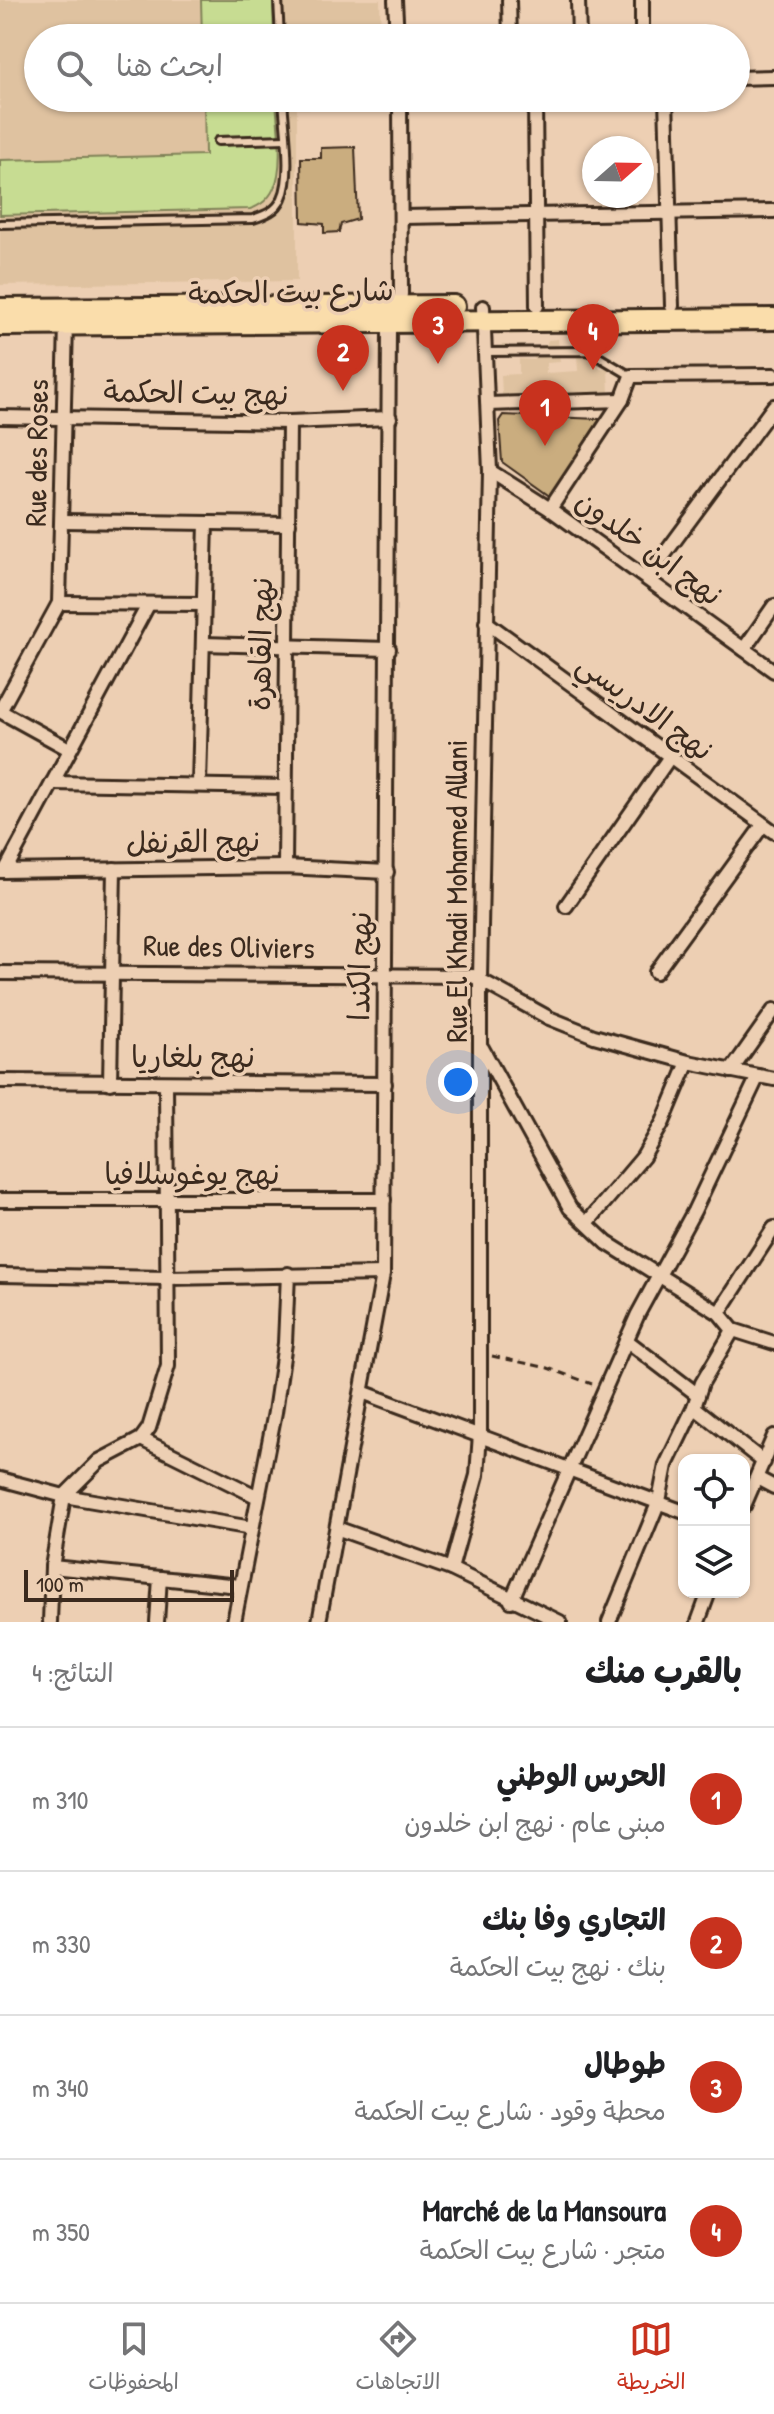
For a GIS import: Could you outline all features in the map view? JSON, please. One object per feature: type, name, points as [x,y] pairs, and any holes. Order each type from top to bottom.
[{"type":"main road","name":"شارع بيت الحكمة","points":[[483,313],[537,306],[774,305]]},
{"type":"main road","name":"شارع بيت الحكمة","points":[[0,309],[774,319]]},
{"type":"main road","name":"شارع بيت الحكمة","points":[[0,325],[396,313]]},
{"type":"street","points":[[395,0],[396,24]]},
{"type":"street","points":[[509,0],[510,24]]},
{"type":"street","points":[[578,0],[579,24]]},
{"type":"street","points":[[642,0],[642,24]]},
{"type":"street","points":[[750,78],[774,77]]},
{"type":"street","name":"نهج الكندا","points":[[319,1622],[339,1529],[383,1274],[389,330],[396,313],[402,217],[400,112]]},
{"type":"street","points":[[535,112],[537,306]]},
{"type":"street","points":[[666,112],[672,306]]},
{"type":"street","points":[[402,217],[774,211]]},
{"type":"street","name":"Rue El Khadi Mohamed Allani","points":[[451,1569],[477,1475],[480,1434],[480,978],[490,471],[483,313]]},
{"type":"street","name":"Rue des Roses","points":[[0,711],[59,603],[66,324]]},
{"type":"street","points":[[550,509],[622,400],[631,376],[774,375]]},
{"type":"street","points":[[488,404],[622,400]]},
{"type":"street","points":[[647,578],[774,406]]},
{"type":"street","name":"نهج بيت الحكمة","points":[[0,417],[289,422],[390,418]]},
{"type":"street","name":"نهج القاهرة","points":[[285,867],[289,422]]},
{"type":"street","name":"نهج ابن خلدون","points":[[490,471],[550,509],[774,671]]},
{"type":"street","points":[[63,521],[289,524]]},
{"type":"street","points":[[199,784],[206,523]]},
{"type":"street","points":[[59,603],[203,604]]},
{"type":"street","points":[[3,871],[148,605]]},
{"type":"street","points":[[744,649],[774,606]]},
{"type":"street","name":"نهج الادريسي","points":[[486,622],[769,828]]},
{"type":"street","points":[[203,644],[389,649]]},
{"type":"street","points":[[0,711],[69,749]]},
{"type":"street","points":[[566,906],[669,758]]},
{"type":"street","points":[[52,783],[285,787]]},
{"type":"street","points":[[656,972],[769,828]]},
{"type":"street","name":"نهج القرنفل","points":[[3,871],[285,867],[387,872]]},
{"type":"street","points":[[110,1083],[114,869]]},
{"type":"street","name":"Rue des Oliviers","points":[[0,973],[480,978],[549,1018],[630,1048],[774,1079]]},
{"type":"street","points":[[731,1071],[774,1010]]},
{"type":"street","points":[[482,1048],[509,1091],[570,1208],[607,1243],[719,1313],[733,1330],[774,1343]]},
{"type":"street","points":[[587,1223],[643,1157],[663,1122],[688,1062]]},
{"type":"street","points":[[511,1601],[603,1388],[656,1276],[694,1211],[758,1076]]},
{"type":"street","name":"نهج بلغاريا","points":[[0,1081],[385,1084]]},
{"type":"street","points":[[50,1622],[52,1567],[64,1496],[99,1461],[141,1439],[156,1414],[168,1366],[164,1199],[166,1083]]},
{"type":"street","name":"نهج يوغوسلافيا","points":[[0,1200],[384,1200]]},
{"type":"street","points":[[719,1313],[774,1228]]},
{"type":"street","points":[[234,1622],[285,1343],[288,1274]]},
{"type":"street","points":[[0,1275],[168,1278],[383,1274]]},
{"type":"street","points":[[609,1622],[659,1501],[666,1465],[733,1330]]},
{"type":"street","points":[[626,1340],[764,1462]]},
{"type":"street","points":[[362,1392],[678,1509]]},
{"type":"street","points":[[750,1493],[774,1436]]},
{"type":"street","points":[[141,1439],[258,1497]]},
{"type":"street","points":[[757,1478],[774,1487]]},
{"type":"street","points":[[0,1479],[64,1496],[252,1528]]},
{"type":"street","points":[[339,1529],[451,1569],[511,1601],[560,1622]]},
{"type":"street","points":[[52,1567],[239,1586]]},
{"type":"street","points":[[157,1622],[160,1578]]},
{"type":"street","points":[[698,1622],[707,1598]]},
{"type":"lane","points":[[278,0],[279,24]]},
{"type":"lane","points":[[0,224],[253,219],[272,212],[283,198],[284,112]]},
{"type":"lane","points":[[218,141],[285,139]]},
{"type":"lane","points":[[486,352],[589,351],[631,376]]},
{"type":"path","points":[[480,1354],[548,1368],[603,1388]]},
{"type":"shaded area","points":[[0,0],[380,0],[381,24],[24,24],[24,112],[297,112],[297,281],[0,285]]},
{"type":"shaded area","points":[[558,339],[560,362],[546,363],[546,373],[578,371],[577,355],[598,354],[599,368],[608,368],[609,395],[507,398],[502,395],[501,375],[519,374],[519,359],[534,360],[533,347],[546,346],[548,340]]},
{"type":"green space","points":[[201,0],[273,0],[274,24],[202,24]]},
{"type":"green space","points":[[204,112],[277,112],[280,162],[277,178],[264,202],[250,209],[0,215],[0,160],[205,155]]},
{"type":"building","points":[[355,147],[358,219],[341,224],[339,232],[324,233],[324,224],[302,222],[301,158],[321,158],[321,148]]},
{"type":"building","points":[[503,415],[599,419],[602,424],[551,497],[502,462],[499,421]]},
{"type":"place","name":"طوطال","points":[[438,364]]},
{"type":"place","name":"Marché de la Mansoura","points":[[593,370]]},
{"type":"place","name":"التجاري وفا بنك","points":[[343,391]]},
{"type":"place","name":"الحرس الوطني","points":[[545,446]]}]
